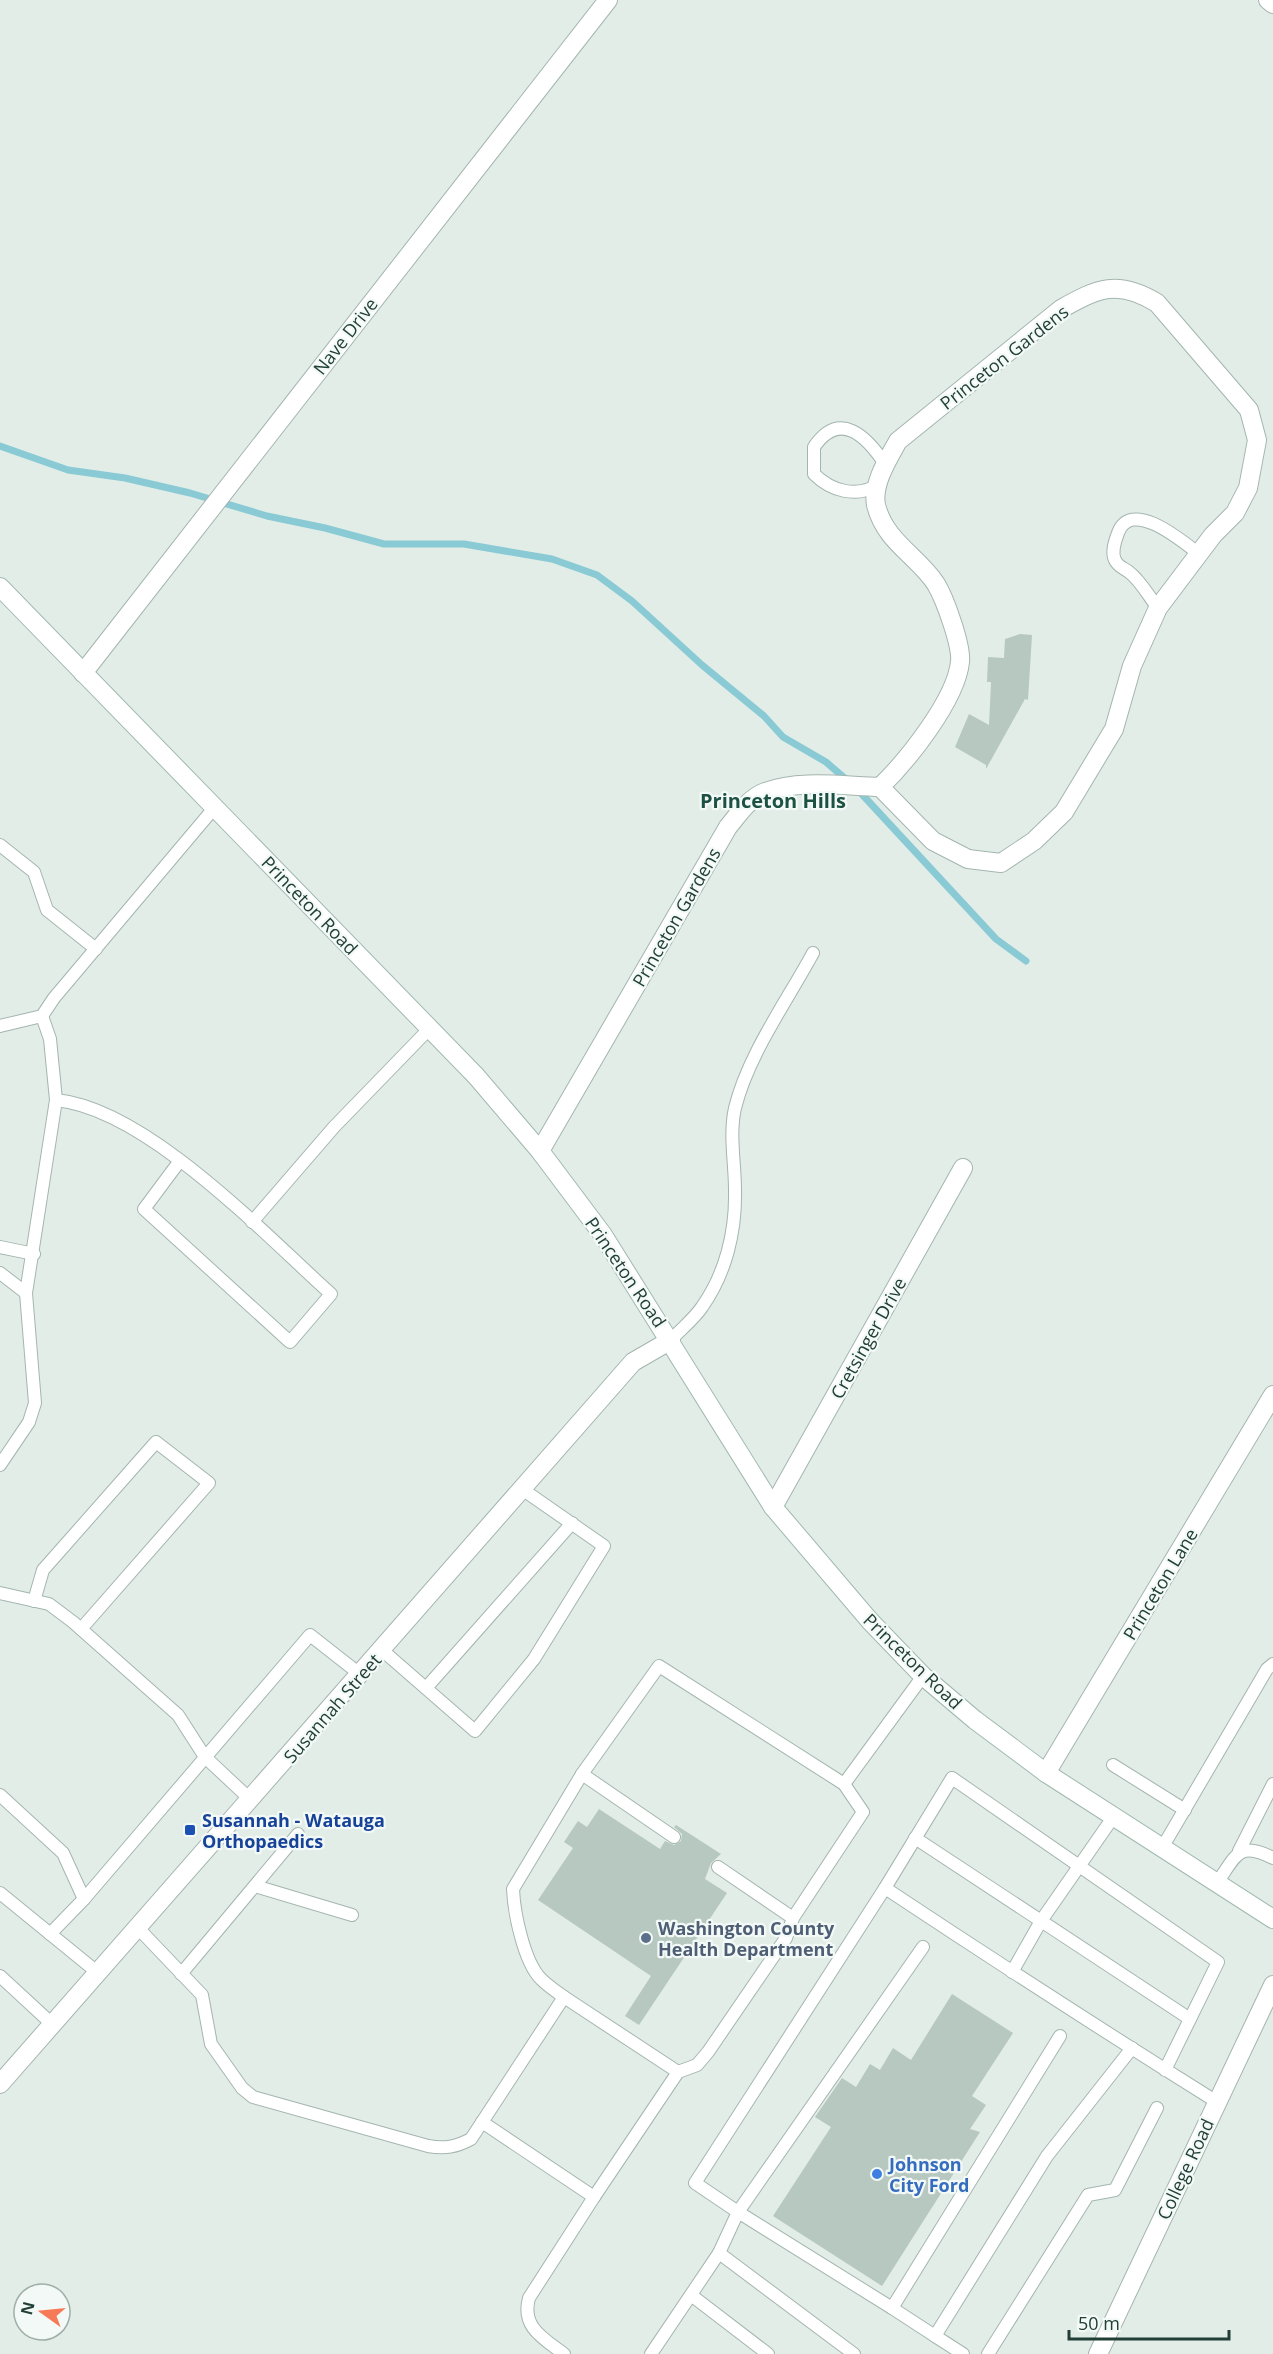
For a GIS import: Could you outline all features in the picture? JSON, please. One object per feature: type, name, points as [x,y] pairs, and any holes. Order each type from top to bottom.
[{"type":"street","name":"Nave Drive","points":[[83,673],[608,0]]},
{"type":"street","points":[[1268,0],[1273,4]]},
{"type":"street","name":"Princeton Gardens","points":[[540,1151],[728,827],[747,805],[764,793],[814,784],[880,787],[933,841],[968,859],[1001,863],[1034,841],[1064,812],[1114,729],[1132,666],[1158,608],[1199,554],[1235,513],[1248,488],[1257,440],[1249,410],[1157,303],[1137,291],[1113,289],[1090,293],[1061,309],[898,441],[885,464],[878,485],[876,503],[882,522],[901,548],[935,584],[951,623],[961,661],[952,692],[898,769],[880,787]]},
{"type":"street","name":"Princeton Road","points":[[0,587],[476,1076],[540,1151],[603,1235],[671,1340],[773,1507],[870,1621],[923,1676],[975,1720],[1046,1773],[1273,1919]]},
{"type":"street","name":"Cretsinger Drive","points":[[773,1507],[963,1168]]},
{"type":"street","name":"Susannah Street","points":[[0,2084],[361,1675],[633,1362],[671,1340]]},
{"type":"street","name":"Princeton Lane","points":[[1046,1773],[1273,1395]]},
{"type":"street","name":"College Road","points":[[1098,2354],[1273,1985]]},
{"type":"lane","points":[[878,485],[870,489],[849,492],[828,485],[814,474],[814,447],[826,433],[845,429],[854,430],[869,442],[885,464]]},
{"type":"lane","points":[[1158,608],[1136,578],[1115,561],[1113,553],[1122,524],[1129,519],[1139,518],[1150,522],[1199,554]]},
{"type":"lane","points":[[0,1026],[42,1016],[215,807]]},
{"type":"lane","points":[[0,845],[34,872],[47,910],[96,950]]},
{"type":"lane","points":[[671,1340],[702,1308],[717,1281],[729,1251],[735,1190],[731,1147],[734,1111],[742,1080],[813,953]]},
{"type":"lane","points":[[0,1465],[29,1422],[35,1403],[26,1293],[34,1254],[56,1100],[50,1039],[42,1016]]},
{"type":"lane","points":[[252,1222],[334,1127],[430,1029]]},
{"type":"lane","points":[[56,1100],[71,1102],[110,1118],[169,1150],[179,1162],[191,1168],[331,1294],[290,1342],[144,1209],[179,1162]]},
{"type":"lane","points":[[0,1247],[34,1254]]},
{"type":"lane","points":[[0,1273],[26,1293]]},
{"type":"lane","points":[[34,1601],[43,1570],[156,1442],[209,1484],[81,1629]]},
{"type":"lane","points":[[382,1650],[475,1731],[534,1659],[604,1545],[522,1489]]},
{"type":"lane","points":[[426,1688],[572,1523]]},
{"type":"lane","points":[[0,1593],[49,1604],[81,1629],[178,1715],[205,1757],[251,1800]]},
{"type":"lane","points":[[50,1934],[84,1899],[310,1635],[361,1675]]},
{"type":"lane","points":[[1162,1848],[1267,1669],[1273,1664]]},
{"type":"lane","points":[[564,2354],[531,2328],[526,2318],[529,2298],[678,2072],[697,2065],[708,2052],[786,1938],[793,1918],[862,1812],[844,1784],[659,1666],[582,1774],[513,1888],[513,1905],[530,1964],[541,1979],[564,1997],[678,2072]]},
{"type":"lane","points":[[844,1784],[923,1676]]},
{"type":"lane","points":[[1113,1765],[1185,1810]]},
{"type":"lane","points":[[582,1774],[674,1837]]},
{"type":"lane","points":[[963,2354],[695,2183],[885,1888],[952,1778],[1218,1962],[1165,2070]]},
{"type":"lane","points":[[1217,1883],[1239,1851],[1273,1784]]},
{"type":"lane","points":[[0,1795],[63,1853],[84,1899]]},
{"type":"lane","points":[[1011,1972],[1041,1921],[1114,1816]]},
{"type":"lane","points":[[181,1974],[298,1834]]},
{"type":"lane","points":[[915,1838],[1190,2019]]},
{"type":"lane","points":[[1239,1851],[1249,1848],[1273,1858]]},
{"type":"lane","points":[[718,1867],[793,1918]]},
{"type":"lane","points":[[255,1886],[352,1915]]},
{"type":"lane","points":[[885,1888],[1011,1972],[1216,2103]]},
{"type":"lane","points":[[0,1893],[97,1972]]},
{"type":"lane","points":[[137,1927],[202,1995],[211,2044],[242,2088],[253,2097],[274,2105],[444,2149],[459,2146],[471,2139],[564,1997]]},
{"type":"lane","points":[[651,2354],[719,2253],[738,2212],[923,1947]]},
{"type":"lane","points":[[0,1976],[52,2024]]},
{"type":"lane","points":[[892,2308],[1060,2036]]},
{"type":"lane","points":[[934,2336],[1047,2156],[1132,2048]]},
{"type":"lane","points":[[988,2354],[1088,2195],[1115,2190],[1157,2108]]},
{"type":"lane","points":[[482,2122],[594,2197]]},
{"type":"lane","points":[[719,2253],[854,2354]]},
{"type":"lane","points":[[691,2295],[768,2354]]},
{"type":"building","points":[[1020,634],[1032,635],[1028,700],[1025,699],[986,769],[986,765],[955,747],[969,714],[989,725],[991,682],[987,682],[988,657],[1004,658],[1005,639]]},
{"type":"building","name":"Washington County Health Department","points":[[599,1809],[660,1849],[665,1841],[674,1845],[681,1841],[682,1834],[674,1827],[676,1825],[721,1854],[711,1863],[705,1879],[727,1893],[639,2025],[625,2016],[651,1976],[538,1900],[573,1848],[564,1842],[578,1821],[587,1827]]},
{"type":"building","name":"Johnson City Ford","points":[[952,1994],[1013,2033],[972,2096],[986,2105],[970,2129],[980,2132],[882,2286],[773,2216],[831,2127],[815,2117],[842,2078],[856,2087],[870,2064],[880,2070],[893,2048],[911,2060]]},
{"type":"waterway","points":[[0,446],[68,470],[125,478],[190,493],[267,516],[325,528],[384,544],[464,544],[552,559],[597,575],[632,601],[702,665],[764,716],[783,737],[826,762],[848,781]]},
{"type":"waterway","points":[[858,790],[996,939],[1026,961]]},
{"type":"place","name":"Susannah - Watauga Orthopaedics","points":[[190,1830]]},
{"type":"place","name":"Washington County Health Department","points":[[646,1938]]},
{"type":"place","name":"Johnson City Ford","points":[[877,2174]]},
{"type":"district","name":"Princeton Hills","points":[[773,800]]}]
